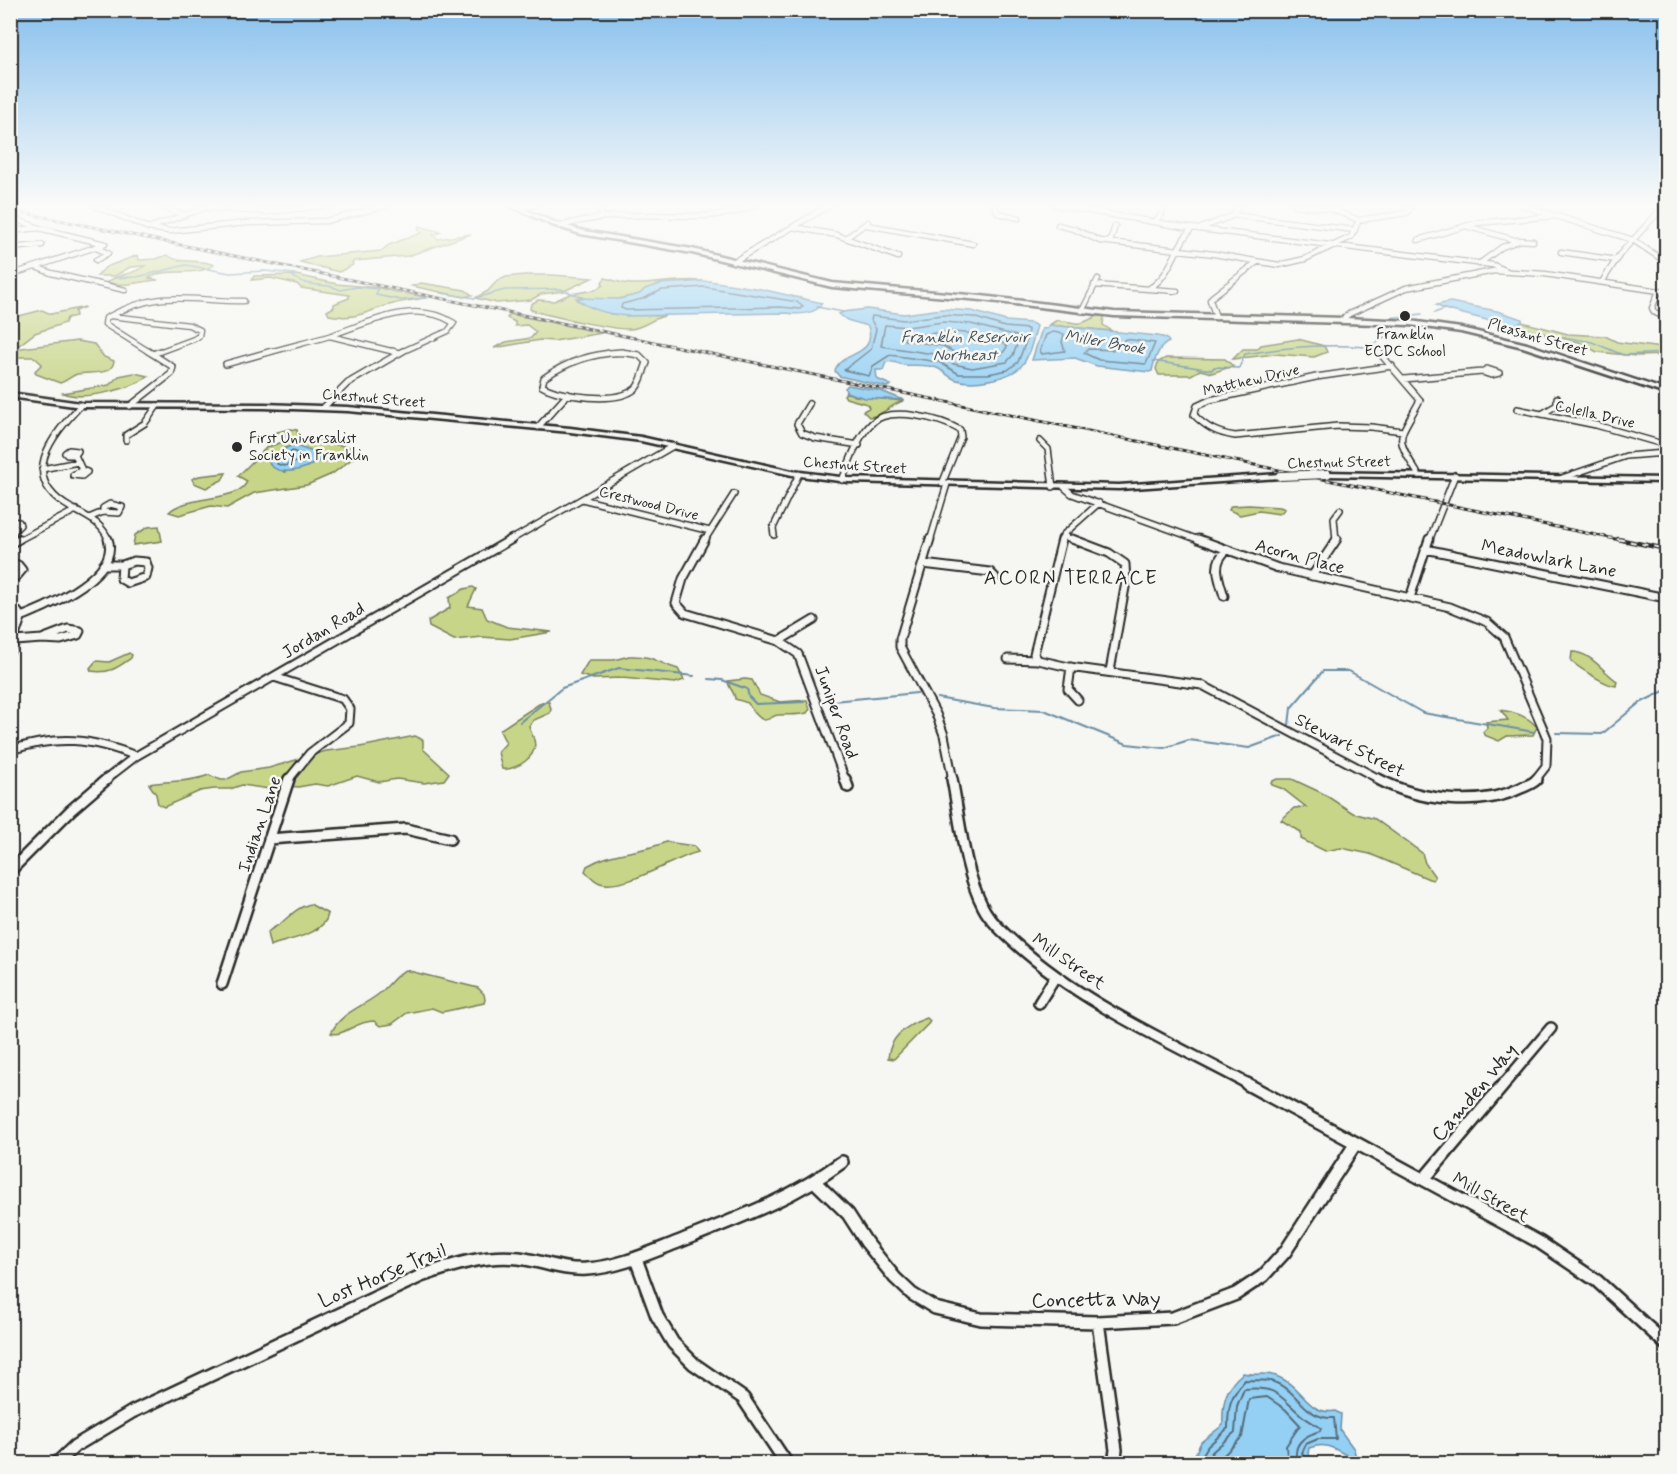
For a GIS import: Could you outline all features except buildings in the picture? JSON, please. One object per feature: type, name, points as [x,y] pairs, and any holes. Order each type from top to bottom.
[{"type":"main road","name":"Pleasant Street","points":[[786,274],[832,285],[981,298],[1082,311],[1146,316],[1346,320],[1424,325],[1493,336],[1666,392]]},
{"type":"main road","name":"Chestnut Street","points":[[10,395],[81,405],[324,407],[620,435],[799,474],[842,480],[1119,488],[1327,474],[1666,480]]},
{"type":"street","points":[[54,274],[125,290]]},
{"type":"street","points":[[1149,289],[1162,281],[1165,274]]},
{"type":"street","points":[[1216,317],[1210,300],[1242,274]]},
{"type":"street","points":[[1346,320],[1344,318],[1349,314],[1406,288],[1479,274]]},
{"type":"street","points":[[1531,274],[1666,292]]},
{"type":"street","points":[[1602,282],[1608,274]]},
{"type":"street","points":[[1082,311],[1098,279]]},
{"type":"street","points":[[1094,285],[1177,291]]},
{"type":"street","points":[[1659,291],[1652,309],[1666,318]]},
{"type":"street","points":[[130,406],[172,372],[172,366],[105,324],[104,320],[141,301],[159,297],[244,301]]},
{"type":"street","points":[[226,364],[328,336],[400,312],[417,312],[452,320],[454,323],[448,331],[399,353],[338,391],[324,407]]},
{"type":"street","points":[[109,316],[199,328],[200,333],[194,339],[153,354]]},
{"type":"street","points":[[328,336],[399,353]]},
{"type":"street","points":[[1371,347],[1382,354],[1420,400],[1403,431],[1400,444],[1418,474]]},
{"type":"street","points":[[621,352],[636,354],[645,359],[647,363],[638,385],[632,391],[603,397],[568,394],[546,390],[542,386],[542,380],[561,367],[588,355],[621,352]]},
{"type":"street","name":"Matthew Drive","points":[[1392,366],[1316,377],[1210,400],[1197,406],[1194,415],[1202,423],[1215,430],[1240,436],[1268,436],[1302,429],[1329,427],[1378,427],[1403,431]]},
{"type":"street","points":[[1404,379],[1482,372]]},
{"type":"street","points":[[538,427],[568,394]]},
{"type":"street","points":[[1542,414],[1557,405],[1557,398]]},
{"type":"street","points":[[809,404],[797,424],[802,433],[815,438],[859,445],[842,480]]},
{"type":"street","points":[[10,621],[65,597],[87,582],[103,565],[111,548],[109,536],[104,528],[66,506],[52,493],[42,479],[43,455],[48,444],[81,405]]},
{"type":"street","points":[[126,440],[126,435],[146,423],[157,406]]},
{"type":"street","name":"Colella Drive","points":[[1517,409],[1596,425],[1666,445]]},
{"type":"street","name":"Mill Street","points":[[859,445],[873,421],[888,416],[921,417],[960,430],[961,437],[944,484],[900,639],[900,647],[936,714],[944,735],[975,888],[983,908],[992,921],[1055,977],[1090,999],[1539,1242],[1597,1281],[1666,1344]]},
{"type":"street","points":[[1040,441],[1048,449],[1053,487]]},
{"type":"street","name":"Jordan Road","points":[[10,871],[96,787],[136,756],[673,446]]},
{"type":"street","points":[[1562,478],[1626,456],[1666,453]]},
{"type":"street","points":[[75,455],[82,470]]},
{"type":"street","points":[[42,469],[78,462]]},
{"type":"street","points":[[774,535],[773,528],[799,474]]},
{"type":"street","points":[[1410,598],[1425,549],[1455,475]]},
{"type":"street","name":"Acorn Place","points":[[1064,487],[1072,494],[1278,568],[1410,598]]},
{"type":"street","name":"Juniper Road","points":[[734,494],[710,531],[676,595],[679,608],[685,613],[706,620],[779,641],[798,654],[848,787]]},
{"type":"street","name":"Crestwood Drive","points":[[582,499],[710,531]]},
{"type":"street","points":[[1038,660],[1034,654],[1063,536],[1083,515],[1099,503]]},
{"type":"street","points":[[12,539],[76,510]]},
{"type":"street","points":[[1312,576],[1337,539],[1334,518],[1340,510]]},
{"type":"street","points":[[89,518],[103,512]]},
{"type":"street","points":[[10,521],[19,522],[20,525],[12,539]]},
{"type":"street","points":[[1063,536],[1109,553],[1125,564],[1125,582],[1110,671]]},
{"type":"street","name":"Meadowlark Lane","points":[[1425,549],[1666,598]]},
{"type":"street","points":[[1224,596],[1216,568],[1221,555],[1227,550]]},
{"type":"street","points":[[103,565],[122,565],[134,561],[146,562],[148,568],[146,577],[137,582],[124,582],[121,579],[122,565]]},
{"type":"street","points":[[10,563],[18,565],[22,570],[10,579]]},
{"type":"street","points":[[923,564],[990,572],[995,577]]},
{"type":"street","name":"Stewart Street","points":[[1008,659],[1038,660],[1210,688],[1386,783],[1426,795],[1464,800],[1508,794],[1534,782],[1546,766],[1547,738],[1504,637],[1480,618],[1450,607],[1410,598]]},
{"type":"street","points":[[10,609],[18,612],[21,618],[10,651]]},
{"type":"street","points":[[779,641],[814,620]]},
{"type":"street","points":[[15,641],[42,639]]},
{"type":"street","points":[[1071,667],[1068,689],[1078,700]]},
{"type":"street","name":"Indian Lane","points":[[222,984],[287,781],[310,753],[349,723],[351,713],[343,699],[274,677]]},
{"type":"street","points":[[10,750],[46,742],[96,742],[136,756]]},
{"type":"street","points":[[269,839],[406,829],[450,839]]},
{"type":"street","points":[[1039,1003],[1055,977]]},
{"type":"street","name":"Camden Way","points":[[1424,1179],[1551,1028]]},
{"type":"street","name":"Concetta Way","points":[[814,1181],[848,1214],[866,1242],[895,1278],[912,1294],[935,1308],[981,1319],[1098,1322],[1173,1318],[1236,1294],[1263,1276],[1285,1252],[1356,1143]]},
{"type":"street","name":"Lost Horse Trail","points":[[57,1464],[75,1446],[132,1412],[421,1276],[471,1259],[519,1258],[584,1270],[624,1264],[777,1202],[842,1162]]},
{"type":"street","points":[[636,1259],[653,1306],[674,1344],[692,1363],[735,1391],[744,1400],[758,1419],[776,1452],[787,1464]]},
{"type":"street","points":[[1098,1322],[1116,1450],[1114,1464]]},
{"type":"green space","points":[[99,274],[119,274],[115,276],[97,276]]},
{"type":"green space","points":[[126,274],[162,274],[149,278],[158,280],[126,284],[107,282]]},
{"type":"green space","points":[[296,275],[337,284],[380,288],[426,297],[347,317],[329,315],[327,311],[334,307],[334,304],[349,298],[349,295],[301,288],[297,284],[270,278],[252,280],[254,276]]},
{"type":"green space","points":[[524,275],[592,278],[564,291],[541,294],[531,300],[497,303],[475,298],[488,291],[497,281],[506,277]]},
{"type":"green space","points":[[605,278],[632,284],[703,281],[661,284],[645,289],[640,294],[619,299],[577,300],[611,314],[665,316],[630,329],[595,325],[530,309],[531,304],[538,300],[554,301],[570,294],[595,290],[603,285]]},
{"type":"green space","points":[[421,283],[465,290],[472,295],[464,297],[412,286]]},
{"type":"green space","points":[[85,307],[75,311],[76,316],[67,318],[65,323],[35,333],[14,349],[77,341],[94,344],[104,357],[114,361],[109,369],[77,374],[60,383],[36,374],[35,371],[42,364],[34,357],[11,357],[11,318],[42,310],[51,314]]},
{"type":"green space","points":[[510,314],[602,333],[494,348],[506,342],[531,338],[536,332],[527,325],[515,326],[515,322],[507,318]]},
{"type":"green space","points":[[1097,316],[1104,316],[1103,325],[1112,331],[1049,325],[1057,320],[1080,323]]},
{"type":"green space","points":[[1522,322],[1568,334],[1605,336],[1617,342],[1654,347],[1666,345],[1666,355],[1637,356],[1597,352],[1579,342],[1533,332],[1515,325]]},
{"type":"green space","points":[[1298,339],[1324,346],[1327,352],[1314,357],[1275,354],[1233,359],[1243,349],[1257,349],[1261,345]]},
{"type":"green space","points":[[1166,358],[1225,359],[1233,366],[1212,373],[1200,370],[1191,375],[1159,375],[1156,369],[1158,362]]},
{"type":"green space","points":[[134,373],[148,376],[120,389],[94,395],[63,393],[109,385],[119,376]]},
{"type":"green space","points":[[846,392],[855,396],[903,401],[878,415],[869,417],[863,411],[869,408],[867,404],[846,398],[844,395]]},
{"type":"green space","points":[[290,429],[297,430],[299,438],[350,447],[357,455],[332,474],[307,485],[254,493],[227,508],[211,506],[179,515],[169,512],[188,503],[224,496],[243,488],[247,481],[238,476],[267,447],[286,441],[273,433]],"holes":[[[296,445],[306,451],[318,453],[321,459],[284,472],[272,458],[282,449]]]},
{"type":"green space","points":[[226,473],[222,480],[206,488],[194,483],[192,479],[199,476]]},
{"type":"green space","points":[[1249,505],[1285,509],[1279,514],[1259,511],[1240,515],[1229,510],[1231,506]]},
{"type":"green space","points":[[159,526],[162,541],[133,545],[135,535],[148,527]]},
{"type":"green space","points":[[473,587],[476,589],[468,606],[482,608],[487,619],[507,627],[552,632],[510,639],[482,637],[454,640],[429,627],[428,621],[450,608],[449,598],[464,589]]},
{"type":"green space","points":[[1572,652],[1591,659],[1617,681],[1616,686],[1600,680],[1571,661]]},
{"type":"green space","points":[[129,653],[132,655],[131,658],[117,667],[103,672],[91,671],[90,668],[96,661],[109,662]]},
{"type":"green space","points":[[629,656],[650,658],[678,669],[684,680],[675,683],[622,678],[593,679],[580,675],[589,660],[614,660]]},
{"type":"green space","points":[[752,680],[760,695],[780,702],[807,700],[810,709],[807,713],[778,715],[764,720],[748,703],[735,699],[728,681]]},
{"type":"green space","points":[[542,702],[549,702],[551,709],[550,713],[534,720],[529,726],[535,746],[533,752],[520,765],[502,769],[498,752],[506,743],[501,729]]},
{"type":"green space","points":[[1501,710],[1516,713],[1530,720],[1537,727],[1533,735],[1507,736],[1499,741],[1484,735],[1483,732],[1487,728],[1486,722],[1508,720]]},
{"type":"green space","points":[[415,736],[423,740],[423,749],[449,773],[444,780],[424,783],[397,779],[379,782],[357,776],[328,786],[315,784],[289,786],[276,790],[242,785],[230,789],[200,791],[164,807],[158,804],[156,794],[149,784],[209,775],[226,780],[241,772],[269,768],[326,751]]},
{"type":"green space","points":[[1277,779],[1292,779],[1322,793],[1353,813],[1375,819],[1422,853],[1425,863],[1435,877],[1433,880],[1429,879],[1370,854],[1341,848],[1325,851],[1301,839],[1301,832],[1281,820],[1294,808],[1306,807],[1283,789],[1272,785],[1271,782]]},
{"type":"green space","points":[[666,842],[694,846],[698,852],[622,882],[600,883],[585,871],[587,866],[607,857],[646,849]]},
{"type":"green space","points":[[310,904],[328,914],[320,927],[304,936],[270,946],[267,933],[297,910]]},
{"type":"green space","points":[[405,970],[478,988],[484,994],[484,1003],[442,1012],[432,1008],[407,1013],[392,1024],[380,1026],[374,1021],[367,1022],[341,1033],[331,1033],[340,1020],[380,993]]},
{"type":"green space","points":[[927,1018],[929,1023],[894,1059],[888,1058],[896,1037]]},
{"type":"water","points":[[709,281],[761,289],[822,303],[812,312],[802,314],[626,316],[606,313],[576,298],[619,299],[640,294],[645,289],[661,284]]},
{"type":"water","points":[[1450,302],[1497,311],[1522,319],[1522,322],[1506,325],[1436,305]]},
{"type":"water","name":"Franklin Reservoir Northeast","points":[[867,309],[904,314],[942,309],[972,311],[1006,321],[1031,323],[1037,326],[1028,356],[1019,369],[1012,373],[985,381],[965,382],[954,379],[933,367],[886,362],[883,370],[876,370],[877,379],[891,385],[887,387],[839,376],[835,371],[843,360],[868,344],[870,336],[868,326],[847,320],[839,314]]},
{"type":"water","name":"Franklin Reservoir Northeast","points":[[1049,325],[1158,336],[1166,338],[1169,342],[1160,350],[1152,371],[1149,372],[1097,366],[1075,358],[1032,360],[1042,329],[1048,328]]},
{"type":"water","points":[[848,385],[881,391],[904,400],[865,398],[846,392],[845,388]]},
{"type":"water","points":[[293,445],[322,455],[322,459],[310,466],[289,471],[282,471],[270,465],[269,460],[273,454]]},
{"type":"water","points":[[1243,1373],[1276,1376],[1285,1380],[1318,1409],[1341,1414],[1340,1430],[1354,1449],[1356,1458],[1329,1447],[1317,1446],[1309,1448],[1308,1453],[1314,1463],[1191,1463],[1201,1442],[1223,1425],[1223,1410],[1228,1390]]},
{"type":"waterway","name":"Miller Brook","points":[[114,278],[150,274]]},
{"type":"waterway","name":"Miller Brook","points":[[293,274],[295,274],[293,277],[299,281],[340,290],[357,287],[378,289],[376,295],[401,300],[427,298]]},
{"type":"waterway","name":"Miller Brook","points":[[440,293],[475,298],[505,290],[561,289],[584,298]]},
{"type":"waterway","name":"Miller Brook","points":[[817,307],[843,312]]},
{"type":"waterway","name":"Miller Brook","points":[[1434,313],[1445,309]]},
{"type":"waterway","name":"Miller Brook","points":[[1389,320],[1389,318],[1422,314]]},
{"type":"waterway","name":"Miller Brook","points":[[1374,345],[1387,335],[1386,330],[1392,324]]},
{"type":"waterway","name":"Miller Brook","points":[[1515,325],[1535,332],[1592,342],[1623,355],[1666,353]]},
{"type":"waterway","name":"Miller Brook","points":[[1153,361],[1212,370],[1214,367],[1239,368],[1245,354],[1321,346],[1367,347]]},
{"type":"waterway","points":[[520,722],[562,688],[619,668],[694,676]]},
{"type":"waterway","points":[[1289,725],[1291,708],[1323,671],[1349,671],[1423,713],[1534,732]]},
{"type":"waterway","points":[[709,679],[722,680],[747,689],[749,697],[756,704],[804,702]]},
{"type":"waterway","points":[[1556,733],[1602,734],[1638,704],[1666,690]]},
{"type":"waterway","points":[[833,701],[917,693]]},
{"type":"waterway","points":[[937,698],[994,708],[1044,710],[1127,744],[1164,748],[1189,740],[1249,748],[1282,736]]},
{"type":"railway","points":[[321,274],[1625,541]]},
{"type":"railway","points":[[1618,539],[1666,549]]},
{"type":"place","name":"Franklin ECDC School","points":[[1405,316]]},
{"type":"place","name":"First Universalist Society in Franklin","points":[[237,447]]},
{"type":"district","name":"ACORN TERRACE","points":[[1071,577]]}]
